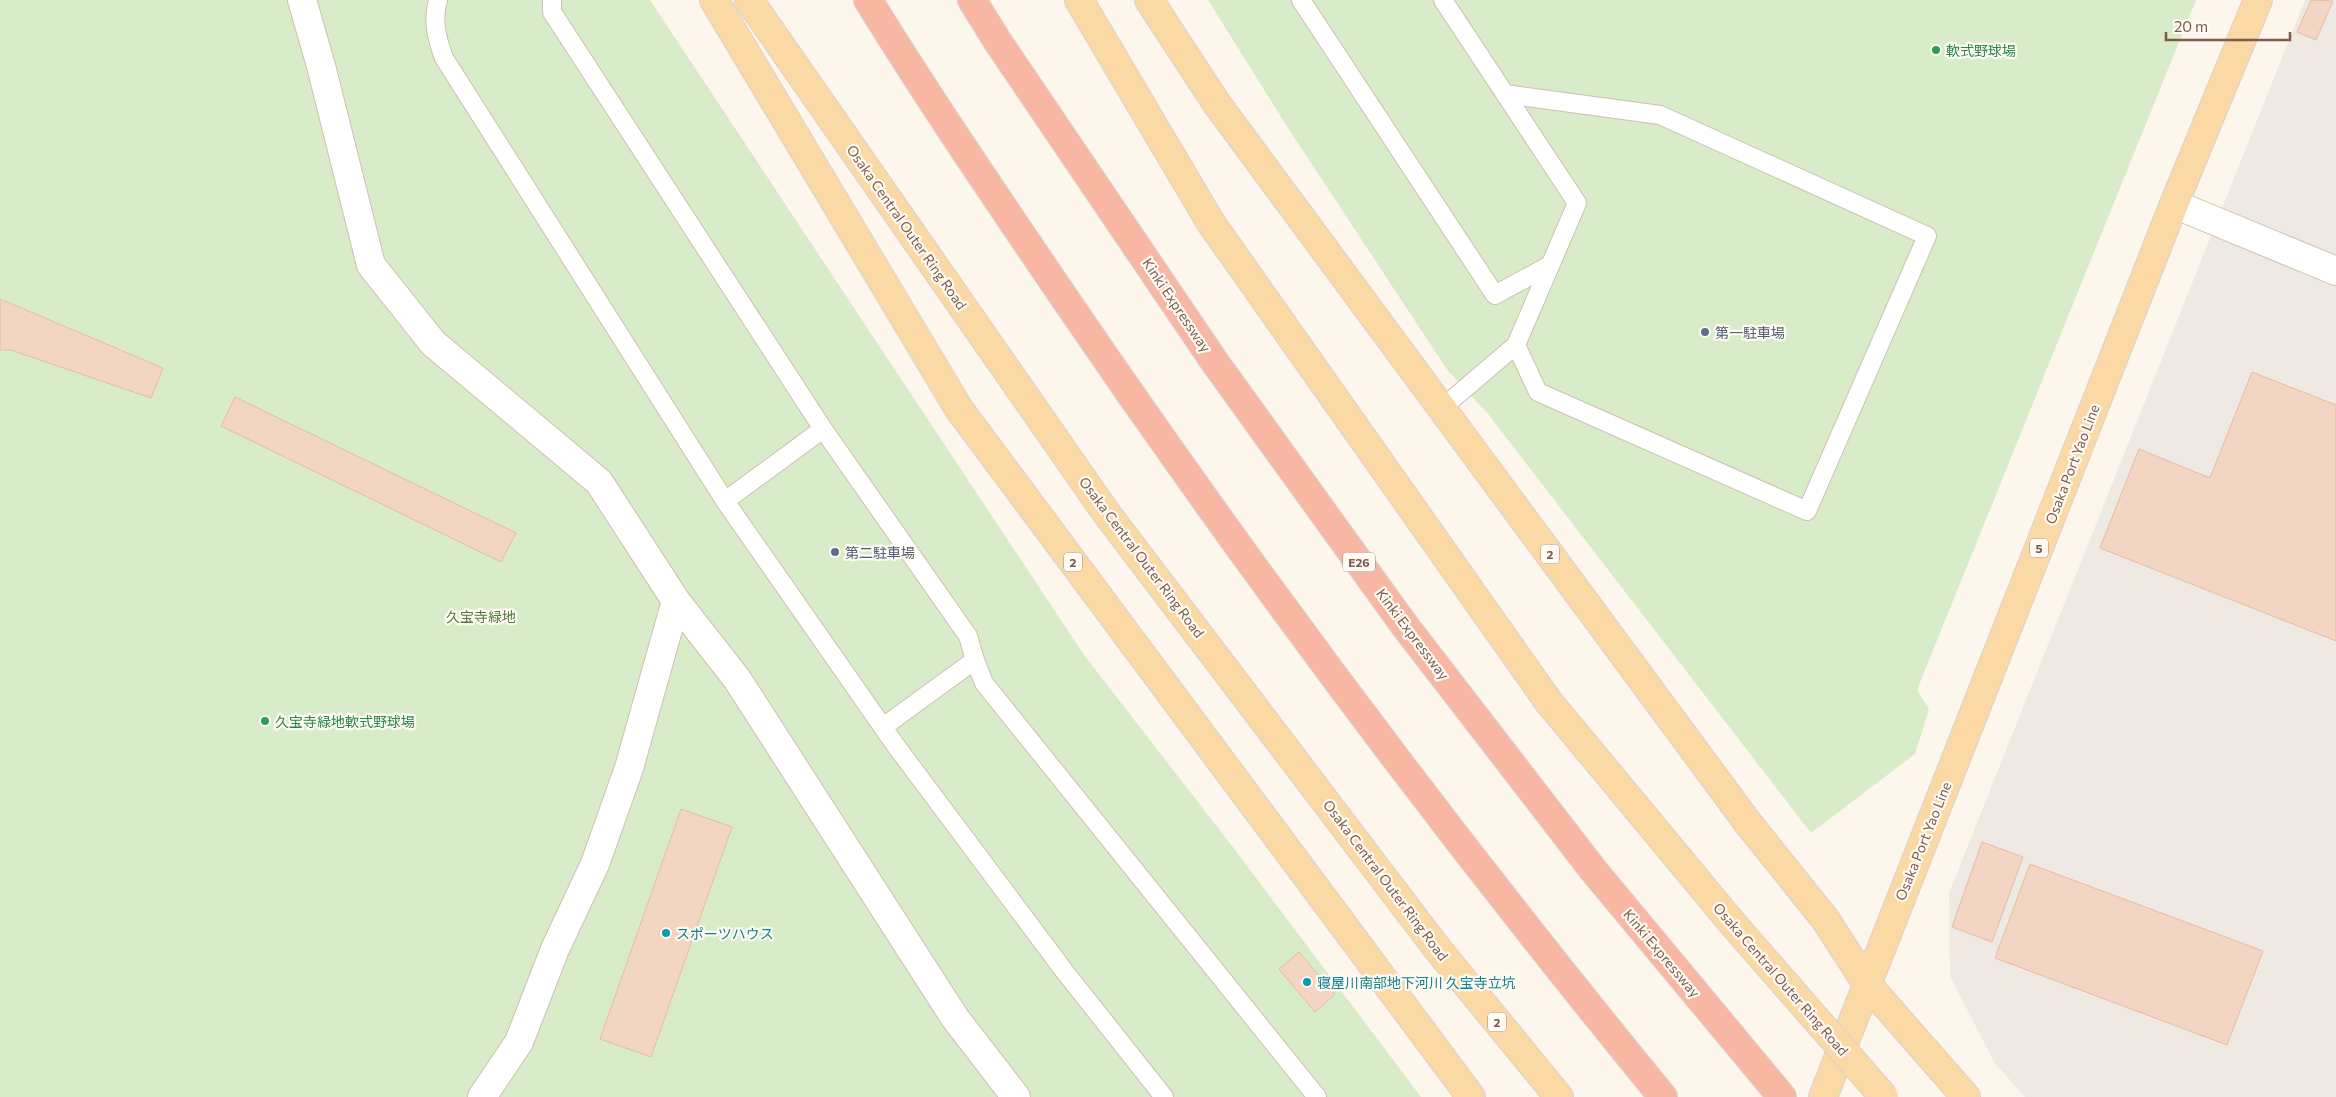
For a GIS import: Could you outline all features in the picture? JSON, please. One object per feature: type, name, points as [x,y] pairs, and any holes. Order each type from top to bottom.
[{"type":"highway","points":[[868,0],[919,84],[1152,425],[1342,686],[1478,866],[1532,937],[1663,1097]]},
{"type":"highway","name":"Kinki Expressway","points":[[972,0],[998,42],[1214,361],[1405,626],[1594,871],[1782,1097]]},
{"type":"main road","name":"2","points":[[714,0],[960,409],[1470,1097]]},
{"type":"main road","name":"Osaka Central Outer Ring Road","points":[[749,0],[1107,514],[1436,947],[1559,1097]]},
{"type":"main road","name":"Osaka Central Outer Ring Road","points":[[1079,0],[1211,223],[1548,701],[1733,924],[1884,1097]]},
{"type":"main road","name":"2","points":[[1148,0],[1217,104],[1748,823],[1825,919],[1867,984],[1966,1097]]},
{"type":"main road","name":"Osaka Port Yao Line","points":[[1823,1097],[2174,204],[2258,0]]},
{"type":"street","points":[[302,0],[321,66],[371,265],[433,343],[599,482],[676,601],[737,679],[956,1018],[1016,1097]]},
{"type":"street","points":[[2174,204],[2336,271]]},
{"type":"street","points":[[482,1097],[519,1042],[555,949],[595,864],[628,768],[676,601]]},
{"type":"lane","points":[[438,0],[435,22],[437,40],[444,58],[725,501],[883,727],[1065,972],[1164,1097]]},
{"type":"lane","points":[[552,0],[552,12],[823,429],[968,636],[974,660],[984,683],[1317,1097]]},
{"type":"lane","points":[[1300,0],[1495,296],[1550,265]]},
{"type":"lane","points":[[1442,408],[1516,345],[1577,203],[1443,0]]},
{"type":"lane","points":[[1505,94],[1660,115],[1927,236],[1807,511],[1538,392],[1516,345]]},
{"type":"lane","points":[[725,501],[823,429]]},
{"type":"lane","points":[[883,727],[974,660]]},
{"type":"shaded area","points":[[2305,0],[2336,0],[2336,1097],[2025,1097],[1994,1062],[1950,976],[1949,893]]},
{"type":"green space","name":"久宝寺緑地","points":[[0,0],[650,0],[1084,655],[1229,842],[1421,1097],[0,1097]]},
{"type":"green space","points":[[1208,0],[2196,0],[1917,690],[1929,709],[1915,754],[1811,833],[1488,414],[1448,371],[1286,125]]},
{"type":"building","points":[[2311,0],[2333,1],[2316,40],[2297,32]]},
{"type":"building","points":[[0,299],[163,368],[151,398],[11,350],[0,350]]},
{"type":"building","points":[[2252,372],[2336,405],[2336,641],[2100,548],[2139,449],[2210,478]]},
{"type":"building","points":[[235,397],[516,533],[501,562],[221,426]]},
{"type":"building","name":"スポーツハウス","points":[[681,809],[732,827],[651,1057],[600,1039]]},
{"type":"building","points":[[1982,842],[2023,857],[1992,942],[1952,927]]},
{"type":"building","points":[[2030,864],[2263,951],[2227,1045],[1995,958]]},
{"type":"building","name":"寝屋川南部地下河川 久宝寺立坑","points":[[1299,952],[1335,994],[1315,1012],[1279,969]]},
{"type":"place","name":"軟式野球場","points":[[1936,50]]},
{"type":"place","name":"第一駐車場","points":[[1705,332]]},
{"type":"place","name":"第二駐車場","points":[[835,552]]},
{"type":"place","name":"久宝寺緑地軟式野球場","points":[[265,721]]},
{"type":"place","name":"スポーツハウス","points":[[666,933]]},
{"type":"place","name":"寝屋川南部地下河川 久宝寺立坑","points":[[1307,982]]}]
